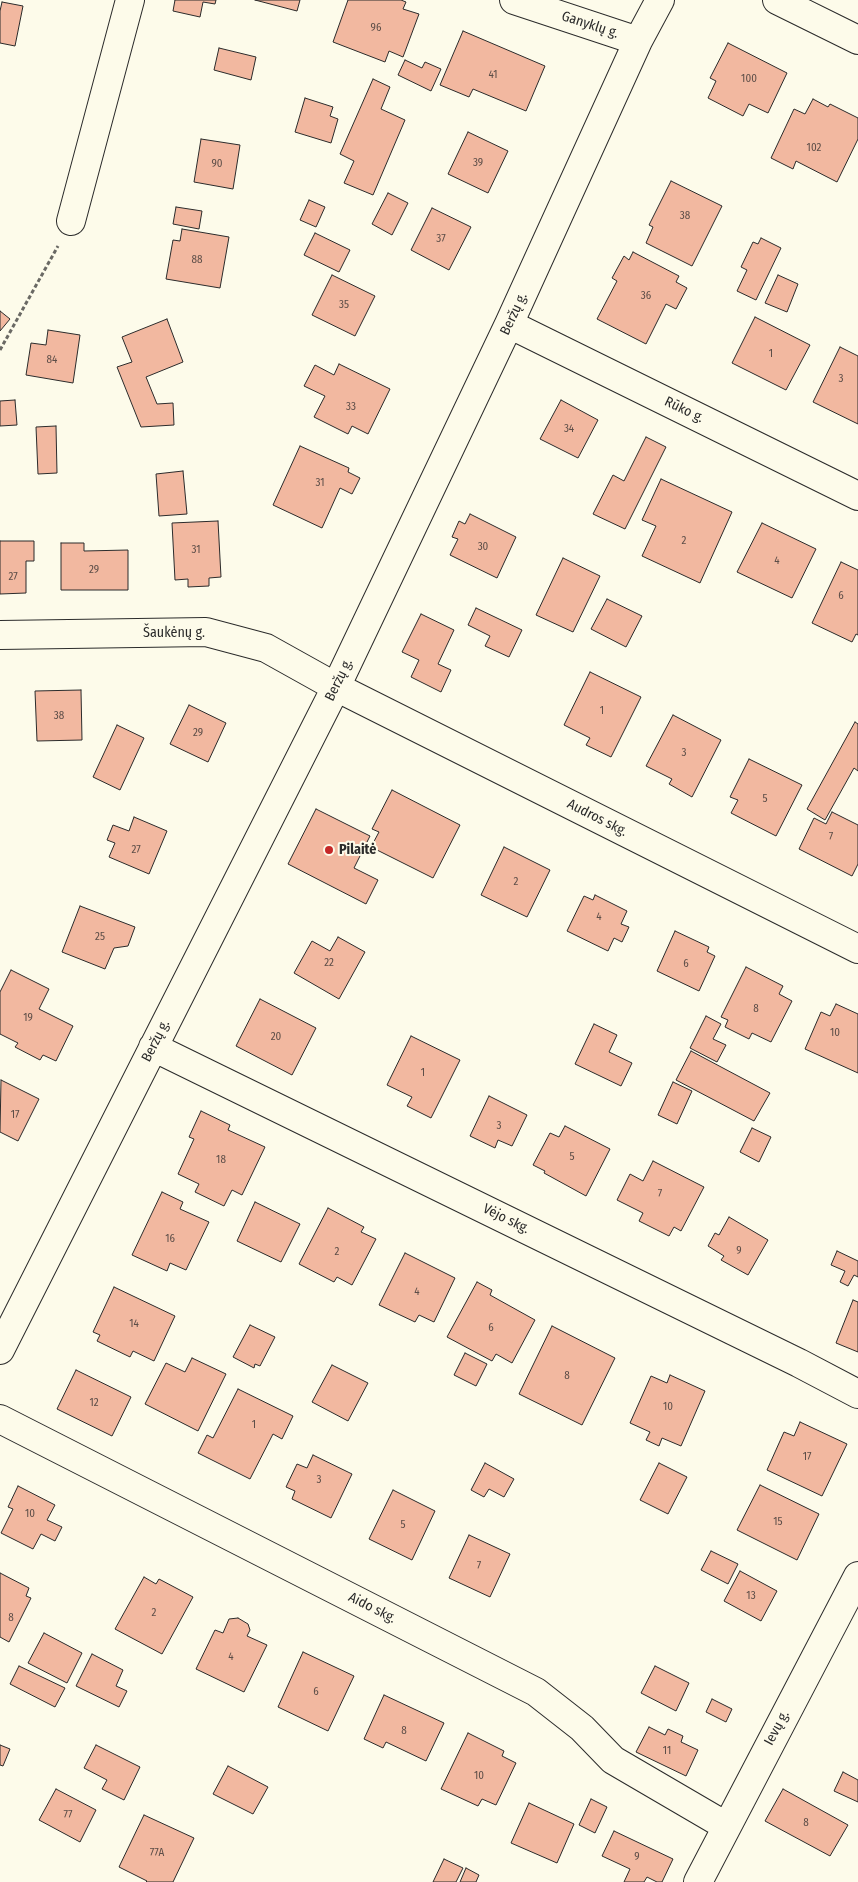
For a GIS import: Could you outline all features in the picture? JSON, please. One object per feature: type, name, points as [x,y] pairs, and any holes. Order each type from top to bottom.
[{"type":"street","points":[[71,221],[130,0]]},
{"type":"street","name":"Ganyklų g.","points":[[514,0],[638,41]]},
{"type":"street","name":"Beržų g.","points":[[0,1350],[336,687],[509,324],[638,41],[660,0]]},
{"type":"street","points":[[777,0],[858,40]]},
{"type":"street","name":"Rūko g.","points":[[509,324],[858,496]]},
{"type":"street","name":"Šaukėnų g.","points":[[0,635],[206,632],[266,648],[336,687]]},
{"type":"street","name":"Audros skg.","points":[[336,687],[858,949]]},
{"type":"street","name":"Vėjo skg.","points":[[153,1047],[799,1363],[858,1394]]},
{"type":"street","name":"Aido skg.","points":[[0,1419],[536,1692],[582,1728],[613,1760],[726,1826]]},
{"type":"street","name":"Ievų g.","points":[[698,1882],[858,1576]]},
{"type":"path","points":[[0,350],[71,221]]},
{"type":"building","points":[[175,0],[216,0],[215,4],[203,2],[200,17],[173,11]]},
{"type":"building","points":[[255,0],[300,0],[297,11]]},
{"type":"building","points":[[348,0],[401,0],[406,2],[403,9],[419,14],[403,57],[389,51],[385,62],[333,42]]},
{"type":"building","points":[[2,2],[23,6],[15,46],[0,43],[0,11]]},
{"type":"building","points":[[463,31],[545,66],[526,111],[473,89],[469,97],[440,85]]},
{"type":"building","points":[[728,43],[787,73],[768,113],[749,104],[743,116],[708,98],[716,81],[710,78]]},
{"type":"building","points":[[219,48],[256,57],[251,80],[214,70]]},
{"type":"building","points":[[405,60],[422,68],[425,62],[441,69],[431,91],[398,75]]},
{"type":"building","points":[[373,79],[390,87],[381,109],[405,120],[373,195],[344,183],[354,161],[340,154]]},
{"type":"building","points":[[305,98],[333,107],[330,116],[338,119],[331,143],[295,132]]},
{"type":"building","points":[[813,99],[828,107],[830,104],[858,118],[858,139],[837,182],[796,161],[793,169],[771,158],[794,109],[805,114]]},
{"type":"building","points":[[468,132],[508,151],[488,193],[448,174]]},
{"type":"building","points":[[201,139],[240,145],[233,189],[194,182]]},
{"type":"building","points":[[671,181],[722,206],[692,266],[646,243],[653,227],[649,225]]},
{"type":"building","points":[[388,193],[408,203],[392,235],[372,224]]},
{"type":"building","points":[[309,200],[325,207],[316,227],[300,220]]},
{"type":"building","points":[[176,207],[202,211],[199,229],[173,224]]},
{"type":"building","points":[[432,208],[471,227],[449,270],[411,250]]},
{"type":"building","points":[[182,229],[229,237],[220,288],[166,279],[173,240],[180,241]]},
{"type":"building","points":[[315,233],[350,250],[339,272],[304,255]]},
{"type":"building","points":[[761,238],[781,248],[756,300],[737,291],[747,270],[741,267],[753,242],[758,244]]},
{"type":"building","points":[[633,252],[679,276],[676,282],[687,288],[676,309],[666,304],[646,344],[597,319],[617,281],[612,278],[624,256],[629,260]]},
{"type":"building","points":[[332,275],[375,296],[355,336],[312,315]]},
{"type":"building","points":[[778,275],[798,284],[787,312],[765,303]]},
{"type":"building","points":[[0,311],[10,319],[0,331]]},
{"type":"building","points":[[755,317],[810,345],[786,390],[732,363]]},
{"type":"building","points":[[167,319],[183,362],[146,377],[157,404],[173,403],[174,425],[141,427],[117,367],[132,362],[122,337]]},
{"type":"building","points":[[48,330],[80,335],[73,383],[26,375],[31,343],[46,345]]},
{"type":"building","points":[[840,347],[858,356],[858,424],[813,402]]},
{"type":"building","points":[[339,364],[390,389],[368,434],[352,426],[348,434],[314,417],[325,396],[304,386],[315,365],[334,375]]},
{"type":"building","points":[[15,400],[17,425],[0,426],[0,401]]},
{"type":"building","points":[[561,400],[598,420],[578,458],[540,439]]},
{"type":"building","points":[[56,426],[57,473],[38,474],[36,427]]},
{"type":"building","points":[[646,437],[666,447],[625,529],[593,514],[613,475],[624,481]]},
{"type":"building","points":[[300,446],[349,468],[348,472],[360,478],[352,494],[340,488],[322,528],[273,505]]},
{"type":"building","points":[[183,471],[187,514],[159,516],[156,474]]},
{"type":"building","points":[[661,479],[732,512],[700,583],[642,556],[656,526],[642,520]]},
{"type":"building","points":[[470,514],[516,537],[497,578],[450,555],[458,539],[452,537],[459,521],[465,524]]},
{"type":"building","points":[[218,521],[221,577],[209,578],[209,586],[188,587],[188,579],[175,580],[172,523]]},
{"type":"building","points":[[762,523],[816,549],[792,598],[737,572]]},
{"type":"building","points":[[0,541],[34,541],[34,561],[26,561],[26,593],[0,594]]},
{"type":"building","points":[[61,543],[84,543],[84,551],[128,550],[128,590],[61,590]]},
{"type":"building","points":[[563,558],[600,576],[573,632],[536,615]]},
{"type":"building","points":[[841,562],[858,570],[858,635],[856,634],[852,642],[812,623]]},
{"type":"building","points":[[607,599],[642,616],[626,647],[591,629]]},
{"type":"building","points":[[476,608],[522,630],[509,657],[485,646],[490,636],[468,625]]},
{"type":"building","points":[[421,614],[454,630],[438,664],[451,670],[441,692],[411,677],[419,660],[402,652]]},
{"type":"building","points":[[590,672],[641,697],[611,757],[586,745],[590,738],[564,725]]},
{"type":"building","points":[[81,690],[82,740],[37,741],[35,691]]},
{"type":"building","points":[[189,705],[226,723],[208,762],[170,744]]},
{"type":"building","points":[[673,715],[721,740],[692,797],[669,784],[672,779],[646,766]]},
{"type":"building","points":[[855,722],[858,724],[858,771],[854,768],[825,820],[807,809]]},
{"type":"building","points":[[117,725],[144,738],[120,790],[93,777]]},
{"type":"building","points":[[749,759],[802,785],[776,836],[731,813],[738,800],[730,797]]},
{"type":"building","points":[[392,790],[460,825],[433,878],[371,847],[379,832],[372,829]]},
{"type":"building","name":"Pilaitė","points":[[316,809],[370,836],[354,868],[378,880],[366,904],[288,864]]},
{"type":"building","points":[[832,812],[858,825],[858,864],[852,876],[799,849],[814,818],[826,824]]},
{"type":"building","points":[[134,817],[167,831],[149,874],[109,857],[115,843],[107,840],[113,825],[129,831]]},
{"type":"building","points":[[504,847],[550,870],[527,917],[481,895]]},
{"type":"building","points":[[595,895],[627,911],[621,924],[629,927],[622,942],[614,938],[608,951],[567,931],[584,896],[593,900]]},
{"type":"building","points":[[80,906],[135,927],[128,946],[114,948],[105,969],[62,952]]},
{"type":"building","points":[[675,931],[709,947],[707,952],[715,956],[699,991],[657,971]]},
{"type":"building","points":[[338,937],[365,952],[339,999],[294,973],[312,941],[330,951]]},
{"type":"building","points":[[746,967],[783,986],[779,994],[792,1001],[771,1042],[752,1033],[749,1039],[725,1027],[728,1020],[721,1017]]},
{"type":"building","points":[[11,970],[49,989],[39,1009],[73,1026],[56,1061],[43,1055],[40,1060],[15,1047],[18,1043],[0,1034],[0,992]]},
{"type":"building","points":[[260,999],[316,1028],[292,1075],[236,1046]]},
{"type":"building","points":[[836,1004],[858,1014],[858,1073],[805,1049],[821,1012],[830,1016]]},
{"type":"building","points":[[706,1016],[721,1024],[713,1039],[726,1045],[717,1062],[690,1048]]},
{"type":"building","points":[[594,1024],[617,1035],[609,1052],[632,1063],[621,1086],[575,1064]]},
{"type":"building","points":[[411,1036],[460,1060],[431,1118],[407,1106],[412,1097],[387,1085]]},
{"type":"building","points":[[691,1051],[770,1093],[754,1121],[676,1080]]},
{"type":"building","points":[[1,1080],[39,1099],[18,1141],[0,1132]]},
{"type":"building","points":[[673,1082],[692,1091],[677,1124],[658,1115]]},
{"type":"building","points":[[489,1096],[527,1115],[512,1146],[498,1140],[495,1148],[470,1136]]},
{"type":"building","points":[[201,1111],[230,1125],[228,1130],[265,1147],[242,1195],[232,1190],[224,1206],[195,1192],[199,1184],[178,1174],[194,1139],[189,1137]]},
{"type":"building","points":[[565,1126],[610,1149],[586,1196],[533,1165],[550,1133],[559,1137]]},
{"type":"building","points":[[752,1128],[771,1137],[759,1162],[740,1152]]},
{"type":"building","points":[[653,1161],[704,1187],[681,1231],[674,1227],[669,1236],[639,1221],[643,1213],[617,1200],[630,1174],[643,1181]]},
{"type":"building","points":[[162,1192],[183,1202],[180,1209],[209,1222],[186,1270],[170,1263],[167,1271],[132,1255]]},
{"type":"building","points":[[255,1202],[300,1224],[281,1262],[237,1241]]},
{"type":"building","points":[[328,1208],[364,1227],[361,1232],[376,1239],[352,1285],[337,1277],[334,1282],[299,1264]]},
{"type":"building","points":[[729,1217],[768,1240],[748,1275],[721,1260],[724,1256],[708,1246],[715,1233],[719,1235]]},
{"type":"building","points":[[837,1251],[858,1261],[858,1277],[854,1275],[848,1286],[840,1282],[845,1271],[831,1265]]},
{"type":"building","points":[[405,1253],[455,1278],[434,1322],[419,1315],[415,1322],[379,1305]]},
{"type":"building","points":[[477,1282],[492,1290],[490,1295],[535,1320],[512,1363],[496,1354],[492,1361],[447,1337]]},
{"type":"building","points":[[114,1287],[175,1316],[154,1361],[133,1351],[130,1357],[97,1341],[100,1335],[93,1332]]},
{"type":"building","points":[[853,1300],[858,1302],[858,1352],[836,1343]]},
{"type":"building","points":[[250,1325],[275,1337],[260,1366],[255,1364],[254,1368],[233,1357]]},
{"type":"building","points":[[552,1326],[615,1358],[582,1425],[519,1394]]},
{"type":"building","points":[[465,1353],[487,1364],[476,1386],[454,1375]]},
{"type":"building","points":[[192,1358],[226,1374],[198,1431],[145,1404],[166,1363],[185,1372]]},
{"type":"building","points":[[332,1365],[368,1383],[348,1421],[312,1402]]},
{"type":"building","points":[[76,1370],[131,1397],[112,1436],[57,1409]]},
{"type":"building","points":[[670,1375],[705,1391],[681,1446],[662,1438],[659,1446],[646,1440],[650,1432],[630,1423],[651,1376],[667,1383]]},
{"type":"building","points":[[238,1389],[293,1416],[282,1439],[273,1434],[250,1479],[198,1453],[207,1435],[213,1438]]},
{"type":"building","points":[[800,1422],[847,1444],[822,1496],[767,1470],[784,1432],[794,1436]]},
{"type":"building","points":[[313,1455],[352,1474],[331,1518],[292,1499],[295,1491],[286,1487],[297,1464],[307,1468]]},
{"type":"building","points":[[485,1463],[514,1479],[504,1497],[489,1489],[484,1497],[471,1490]]},
{"type":"building","points":[[659,1463],[687,1477],[668,1514],[640,1500]]},
{"type":"building","points":[[760,1485],[819,1514],[797,1560],[737,1530]]},
{"type":"building","points":[[18,1486],[55,1505],[47,1520],[62,1527],[55,1541],[41,1534],[33,1549],[1,1533],[13,1509],[8,1507]]},
{"type":"building","points":[[393,1490],[435,1511],[412,1560],[369,1539]]},
{"type":"building","points":[[469,1535],[510,1554],[490,1597],[449,1578]]},
{"type":"building","points":[[711,1551],[738,1564],[728,1584],[701,1570]]},
{"type":"building","points":[[740,1571],[777,1591],[761,1621],[724,1601]]},
{"type":"building","points":[[0,1573],[29,1588],[26,1596],[31,1598],[9,1642],[0,1637]]},
{"type":"building","points":[[144,1577],[156,1584],[159,1579],[193,1597],[162,1654],[115,1629]]},
{"type":"building","points":[[238,1618],[248,1624],[250,1630],[247,1636],[267,1645],[244,1692],[196,1669],[215,1630],[223,1633],[229,1619]]},
{"type":"building","points":[[44,1633],[82,1653],[67,1683],[28,1663]]},
{"type":"building","points":[[303,1652],[354,1676],[328,1731],[278,1707]]},
{"type":"building","points":[[92,1654],[123,1670],[116,1686],[127,1691],[119,1707],[76,1686]]},
{"type":"building","points":[[19,1666],[65,1688],[55,1707],[10,1684]]},
{"type":"building","points":[[655,1666],[689,1683],[676,1711],[641,1693]]},
{"type":"building","points":[[384,1695],[444,1723],[426,1761],[386,1742],[383,1748],[364,1739]]},
{"type":"building","points":[[712,1699],[732,1709],[726,1722],[706,1712]]},
{"type":"building","points":[[649,1727],[665,1735],[668,1729],[683,1736],[681,1742],[698,1750],[686,1776],[636,1752]]},
{"type":"building","points":[[468,1733],[504,1751],[502,1756],[516,1763],[496,1805],[482,1799],[478,1806],[441,1789]]},
{"type":"building","points":[[0,1745],[10,1749],[3,1766],[0,1765]]},
{"type":"building","points":[[96,1745],[140,1767],[124,1800],[102,1789],[107,1780],[84,1768]]},
{"type":"building","points":[[228,1766],[268,1787],[253,1814],[213,1794]]},
{"type":"building","points":[[843,1772],[858,1780],[858,1802],[834,1791]]},
{"type":"building","points":[[56,1789],[96,1810],[80,1842],[39,1820]]},
{"type":"building","points":[[783,1789],[848,1825],[830,1856],[765,1821]]},
{"type":"building","points":[[591,1799],[607,1807],[595,1833],[579,1825]]},
{"type":"building","points":[[529,1803],[574,1824],[557,1863],[511,1843]]},
{"type":"building","points":[[144,1815],[194,1838],[173,1882],[146,1882],[119,1867]]},
{"type":"building","points":[[614,1831],[673,1859],[662,1882],[657,1882],[647,1877],[644,1882],[624,1882],[630,1869],[602,1856]]},
{"type":"building","points":[[444,1859],[463,1868],[456,1882],[433,1882]]},
{"type":"building","points":[[466,1868],[479,1875],[476,1882],[460,1882]]},
{"type":"place","name":"Pilaitė","points":[[329,850]]}]
